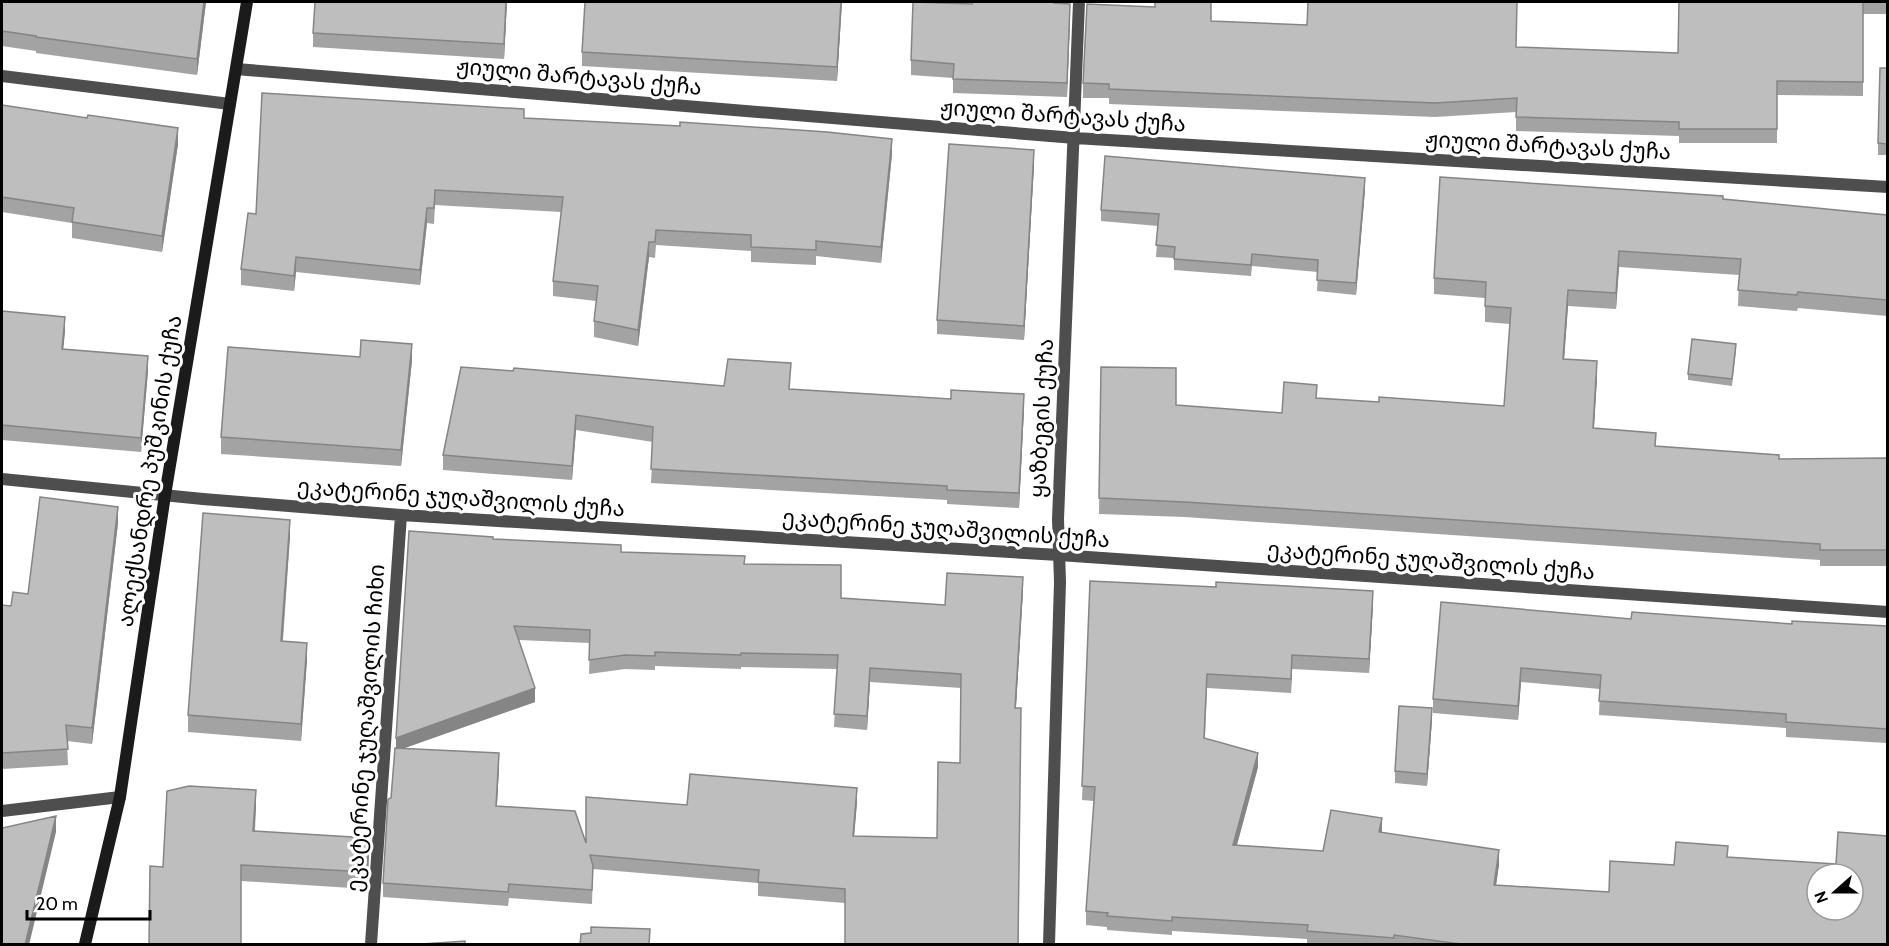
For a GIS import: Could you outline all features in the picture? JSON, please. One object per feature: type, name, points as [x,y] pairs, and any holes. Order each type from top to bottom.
[{"type":"main road","name":"ალექსანდრე პუშკინის ქუჩა","points":[[85,945],[120,798],[165,495],[248,2]]},
{"type":"street","name":"ყაზბეგის ქუჩა","points":[[1049,945],[1060,582],[1058,519],[1079,2]]},
{"type":"street","name":"ჟიული შარტავას ქუჩა","points":[[236,69],[1075,138],[1887,187]]},
{"type":"street","points":[[2,76],[230,104]]},
{"type":"street","name":"ეკატერინე ჯუღაშვილის ქუჩა","points":[[2,479],[401,515],[1059,555],[1887,612]]},
{"type":"street","name":"ეკატერინე ჯუღაშვილის ჩიხი","points":[[371,945],[401,515]]},
{"type":"street","points":[[2,811],[120,798]]},
{"type":"building","points":[[2,2],[204,2],[197,59],[2,31]]},
{"type":"building","points":[[315,2],[506,2],[504,44],[313,33]]},
{"type":"building","points":[[585,2],[841,2],[837,67],[582,52]]},
{"type":"building","points":[[913,2],[1070,4],[1067,83],[953,79],[954,64],[911,60]]},
{"type":"building","points":[[1155,2],[1211,2],[1211,21],[1307,25],[1308,2],[1517,2],[1516,47],[1678,53],[1679,2],[1863,2],[1863,82],[1777,81],[1777,129],[1679,129],[1679,122],[1516,117],[1517,98],[1435,103],[1109,89],[1109,84],[1083,83],[1087,4],[1155,7]]},
{"type":"building","points":[[1880,68],[1887,68],[1887,144],[1878,143]]},
{"type":"building","points":[[262,93],[524,109],[524,118],[680,126],[680,122],[892,139],[881,247],[816,241],[816,250],[751,247],[751,235],[656,230],[655,242],[649,242],[638,330],[594,321],[598,286],[553,281],[563,197],[435,190],[434,208],[427,208],[420,270],[296,257],[294,276],[241,269],[248,213],[256,214]]},
{"type":"building","points":[[2,105],[87,118],[88,115],[178,128],[162,236],[72,222],[74,208],[2,197]]},
{"type":"building","points":[[949,144],[1034,150],[1024,326],[937,320]]},
{"type":"building","points":[[1105,156],[1365,178],[1356,283],[1317,280],[1318,260],[1252,254],[1251,265],[1174,259],[1175,247],[1156,245],[1159,214],[1101,210]]},
{"type":"building","points":[[1440,177],[1723,196],[1723,199],[1887,215],[1887,300],[1798,292],[1797,295],[1738,290],[1741,259],[1619,251],[1616,293],[1568,290],[1563,359],[1597,361],[1593,428],[1656,433],[1655,446],[1779,455],[1779,459],[1887,458],[1887,550],[1820,550],[1820,544],[1099,498],[1101,367],[1176,368],[1176,405],[1282,413],[1284,382],[1317,385],[1316,398],[1379,402],[1379,397],[1504,406],[1511,308],[1485,306],[1486,282],[1434,278]]},
{"type":"building","points":[[2,311],[65,317],[62,349],[148,356],[141,438],[2,425]]},
{"type":"building","points":[[1692,339],[1736,344],[1732,379],[1688,374]]},
{"type":"building","points":[[361,340],[412,344],[401,450],[221,437],[228,347],[360,357]]},
{"type":"building","points":[[728,359],[791,363],[789,389],[951,399],[951,390],[1024,394],[1019,493],[947,490],[947,486],[651,469],[653,427],[576,415],[572,466],[443,455],[461,367],[513,371],[514,368],[724,386]]},
{"type":"building","points":[[40,497],[118,507],[92,728],[66,725],[68,749],[2,753],[2,605],[11,606],[13,592],[28,594]]},
{"type":"building","points":[[203,513],[290,520],[281,641],[307,643],[301,724],[188,715]]},
{"type":"building","points":[[409,531],[493,537],[493,539],[621,545],[621,552],[745,556],[744,564],[841,565],[841,598],[945,605],[947,573],[1023,577],[1015,708],[1021,708],[1018,945],[845,945],[845,889],[758,882],[759,870],[590,855],[593,866],[592,890],[509,884],[508,892],[383,883],[388,799],[391,798],[395,748],[499,753],[496,806],[575,811],[586,843],[586,797],[687,805],[690,774],[857,788],[853,836],[937,838],[938,762],[960,763],[961,674],[870,668],[867,716],[834,714],[838,655],[655,652],[655,656],[625,655],[589,660],[590,630],[514,626],[535,688],[396,738]]},
{"type":"building","points":[[1090,581],[1216,587],[1216,582],[1373,591],[1369,659],[1292,655],[1291,679],[1207,674],[1204,738],[1258,753],[1233,845],[1323,851],[1331,810],[1382,818],[1379,832],[1499,850],[1494,885],[1609,892],[1610,861],[1674,865],[1676,842],[1728,846],[1727,857],[1805,862],[1805,922],[1865,922],[1865,862],[1836,862],[1838,832],[1887,836],[1887,945],[1472,945],[1394,935],[1394,938],[1307,931],[1308,925],[1172,917],[1172,921],[1107,916],[1108,913],[1086,911],[1095,787],[1082,786]]},
{"type":"building","points":[[1441,602],[1631,619],[1632,612],[1792,624],[1792,621],[1887,626],[1887,729],[1786,722],[1786,714],[1599,701],[1601,675],[1521,668],[1518,706],[1433,699]]},
{"type":"building","points":[[1399,706],[1432,708],[1427,774],[1395,771]]},
{"type":"building","points":[[189,786],[256,790],[253,831],[369,838],[367,872],[241,865],[241,945],[149,945],[150,866],[163,867],[167,791]]},
{"type":"building","points":[[56,816],[25,945],[2,945],[2,828]]},
{"type":"building","points":[[591,927],[650,929],[649,945],[580,945],[581,934],[591,933]]},
{"type":"building","points":[[465,941],[465,945],[407,945]]}]
